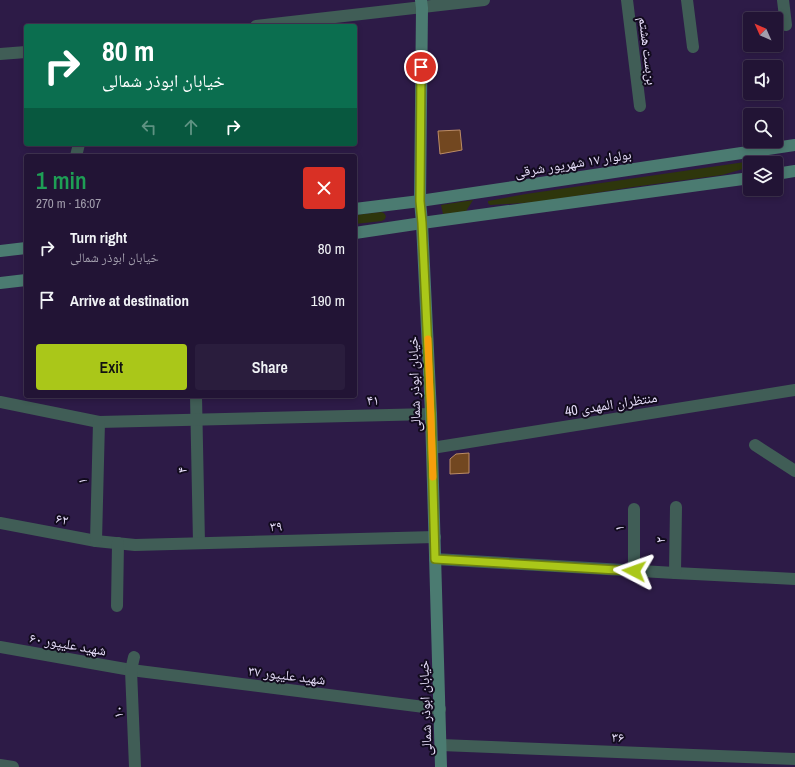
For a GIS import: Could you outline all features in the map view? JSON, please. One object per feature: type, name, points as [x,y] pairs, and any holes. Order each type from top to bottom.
[{"type":"street","points":[[271,24],[421,4],[484,0]]},
{"type":"street","name":"بن‌بست هشتم","points":[[627,0],[640,106]]},
{"type":"street","points":[[687,0],[693,47]]},
{"type":"street","points":[[783,0],[786,25]]},
{"type":"street","name":"خیابان ابوذر شمالی","points":[[421,4],[420,201],[431,414],[441,767]]},
{"type":"street","points":[[0,54],[24,52]]},
{"type":"street","name":"بولوار ۱۷ شهریور شرقی","points":[[357,233],[422,223],[480,204],[795,145]]},
{"type":"street","points":[[783,173],[795,171]]},
{"type":"street","name":"بولوار ۱۷ شهریور شرقی","points":[[357,209],[420,201],[480,204],[743,179]]},
{"type":"street","points":[[0,251],[24,248]]},
{"type":"street","points":[[0,283],[24,280]]},
{"type":"street","name":"منتظران المهدی 40","points":[[432,448],[795,390]]},
{"type":"street","name":"۴","points":[[196,398],[199,543]]},
{"type":"street","points":[[0,402],[99,422],[196,420]]},
{"type":"street","name":"۴۱","points":[[196,420],[431,414]]},
{"type":"street","name":"۱","points":[[96,541],[99,422]]},
{"type":"street","points":[[754,445],[795,471]]},
{"type":"street","name":"۲","points":[[675,573],[676,507]]},
{"type":"street","name":"۱","points":[[634,509],[634,571]]},
{"type":"street","name":"۶۲","points":[[0,523],[96,541],[118,543]]},
{"type":"street","name":"۳۹","points":[[118,543],[135,545],[434,537]]},
{"type":"street","points":[[117,606],[118,543]]},
{"type":"street","points":[[435,559],[795,579]]},
{"type":"street","name":"شهید علیپور ۶۰","points":[[0,647],[131,670]]},
{"type":"street","name":"۱۰","points":[[134,657],[131,670],[135,767]]},
{"type":"street","name":"شهید علیپور ۳۷","points":[[131,670],[440,709]]},
{"type":"street","name":"۳۶","points":[[441,745],[795,759]]},
{"type":"street","points":[[0,765],[13,767]]},
{"type":"green space","points":[[743,162],[743,169],[722,175],[538,202],[490,205],[488,203],[488,201],[526,194]]},
{"type":"green space","points":[[473,200],[466,212],[443,214],[441,205]]},
{"type":"green space","points":[[381,212],[386,216],[382,221],[357,224],[357,215]]},
{"type":"building","points":[[460,130],[462,150],[440,154],[438,131]]},
{"type":"building","points":[[469,453],[469,473],[450,474],[450,459],[456,454]]},
{"type":"slow traffic","points":[[428,339],[433,477]]},
{"type":"route","points":[[421,67],[420,201],[431,414],[435,559],[634,571]]}]
